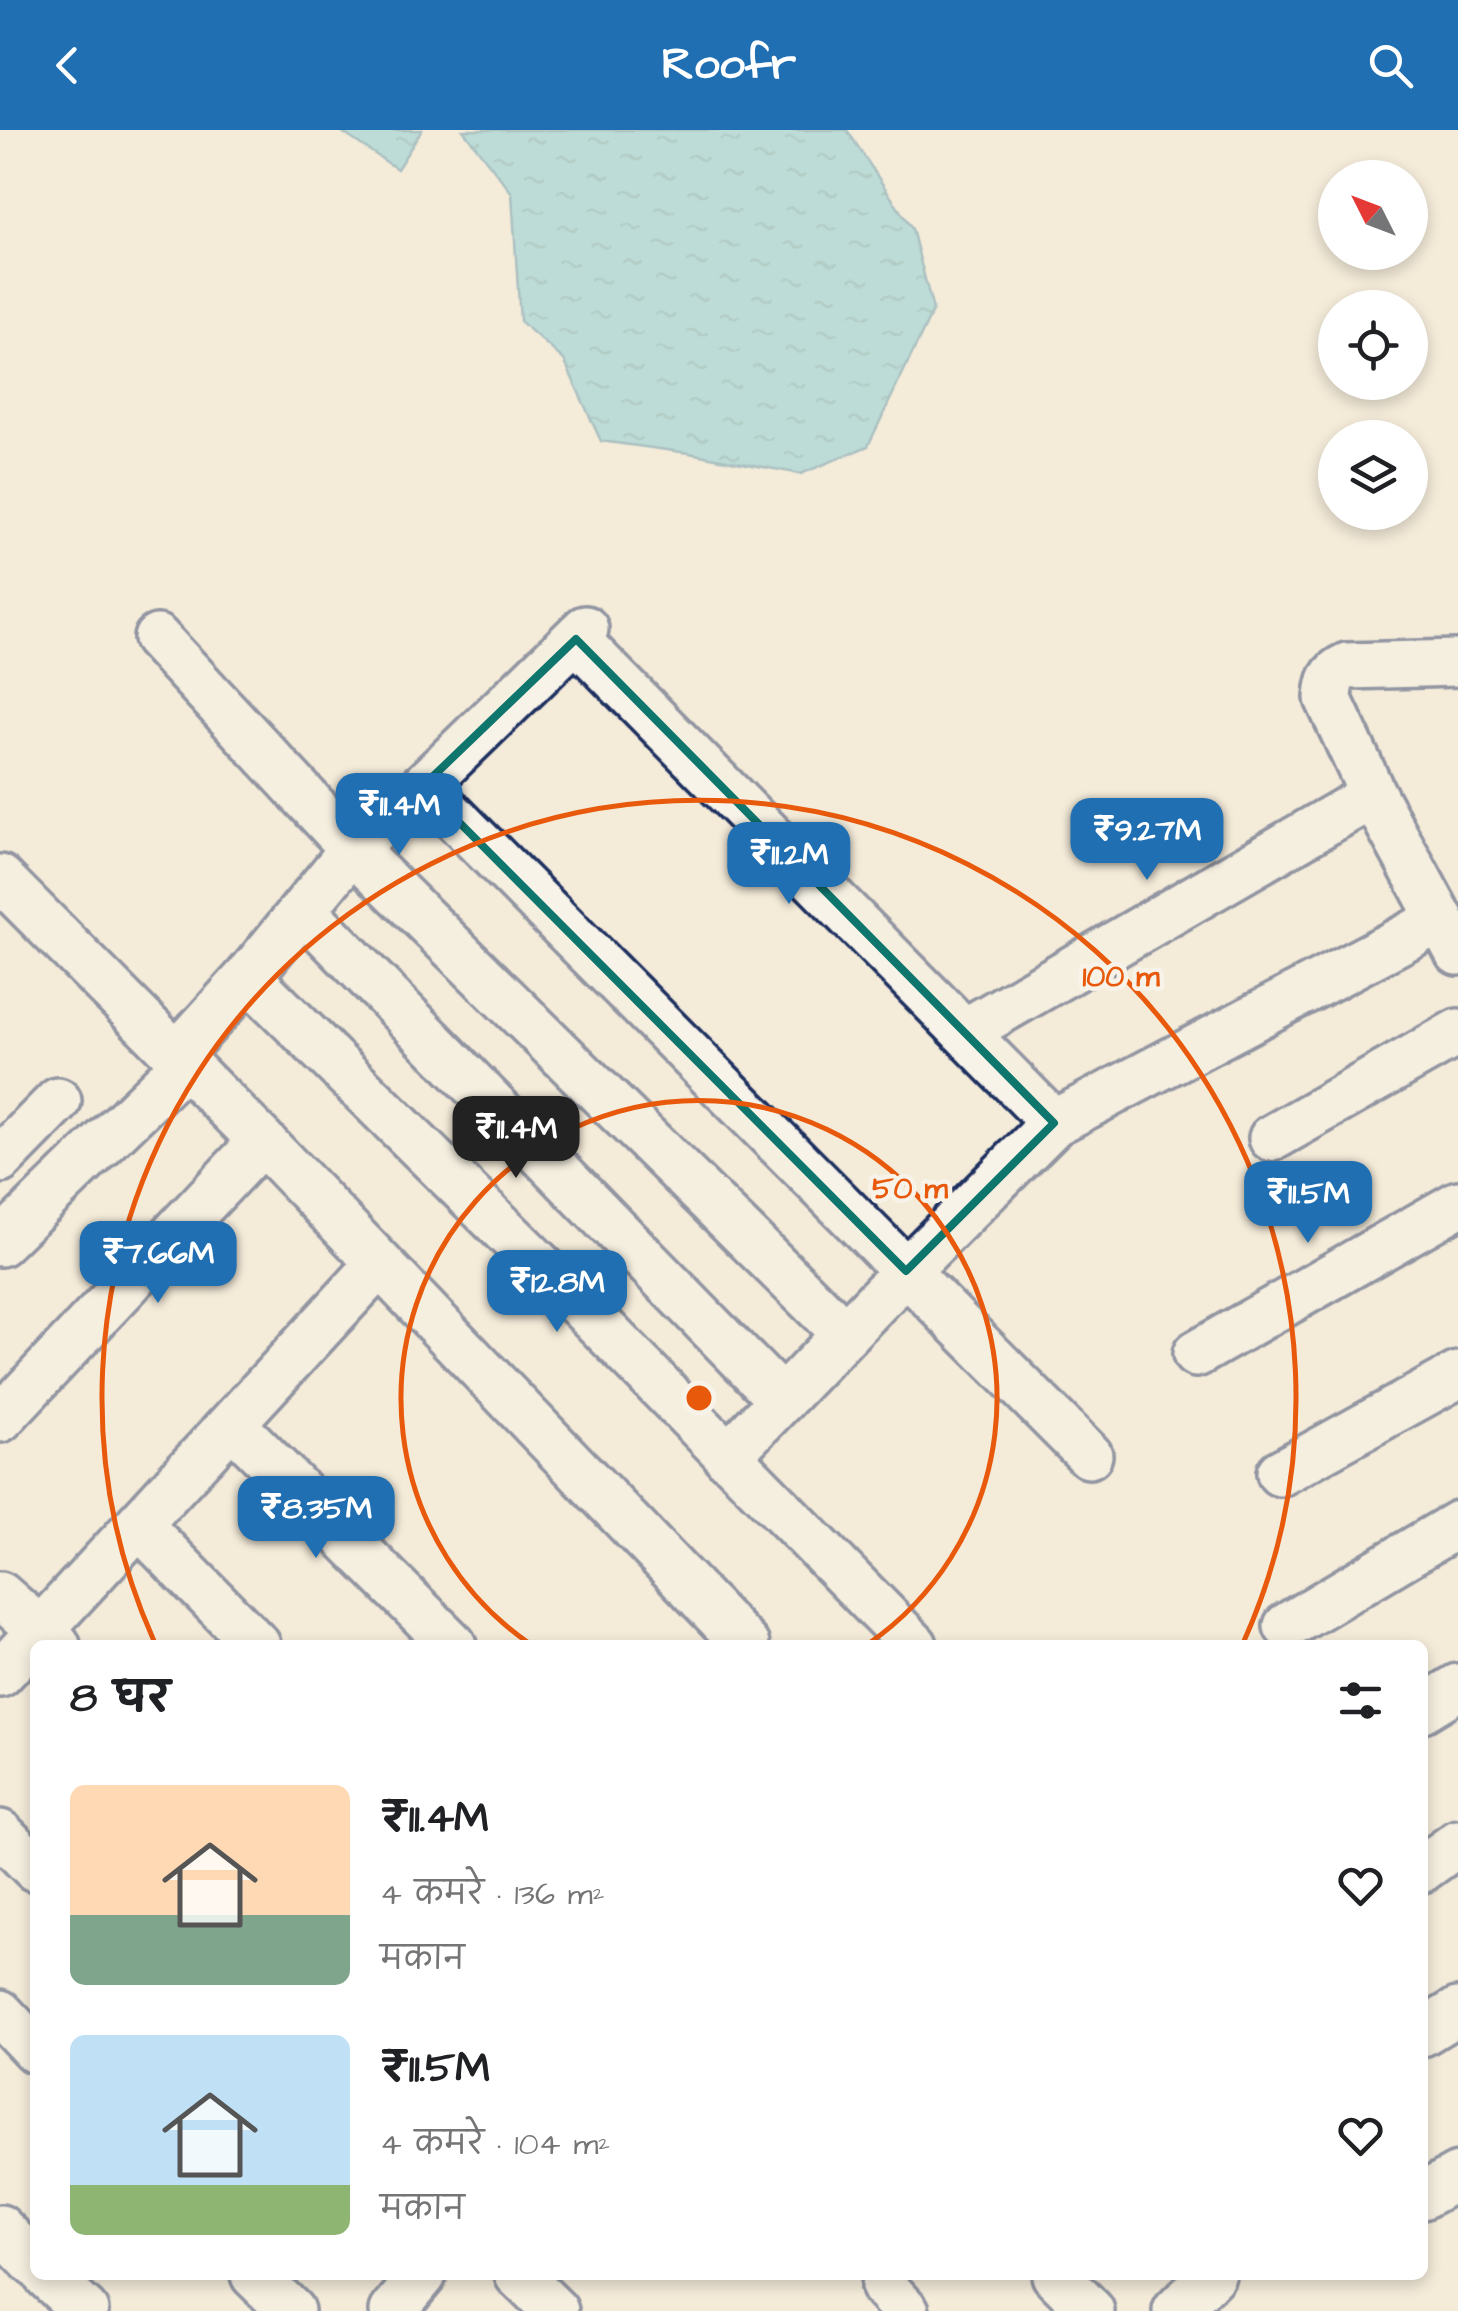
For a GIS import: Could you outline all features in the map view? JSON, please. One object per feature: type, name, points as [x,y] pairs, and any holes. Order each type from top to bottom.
[{"type":"street","points":[[0,1243],[182,1059],[354,849],[581,634],[1054,1123]]},
{"type":"street","points":[[157,638],[354,849],[845,1334]]},
{"type":"street","points":[[727,1457],[1054,1123],[1449,935],[1374,795],[1328,698],[1329,682],[1336,670],[1367,664],[1458,664]]},
{"type":"street","points":[[423,786],[1088,1455]]},
{"type":"street","points":[[967,1034],[978,1024],[1374,795]]},
{"type":"street","points":[[0,878],[262,1140],[741,1640]]},
{"type":"street","points":[[304,910],[782,1400]]},
{"type":"street","points":[[248,977],[577,1302],[909,1640]]},
{"type":"street","points":[[1272,1138],[1458,1032]]},
{"type":"street","points":[[0,1160],[58,1101]]},
{"type":"street","points":[[0,1419],[262,1140]]},
{"type":"street","points":[[1196,1354],[1458,1204]]},
{"type":"street","points":[[0,1595],[49,1637],[139,1525],[379,1264]]},
{"type":"street","points":[[1280,1473],[1458,1374]]},
{"type":"street","points":[[232,1424],[449,1640]]},
{"type":"street","points":[[1287,1626],[1458,1524]]},
{"type":"street","points":[[139,1525],[252,1640]]},
{"type":"street","points":[[0,1674],[30,1651]]},
{"type":"street","points":[[1428,1705],[1458,1687]]},
{"type":"street","points":[[0,1833],[30,1863]]},
{"type":"street","points":[[1428,1865],[1458,1843]]},
{"type":"street","points":[[1428,2029],[1458,2012]]},
{"type":"street","points":[[0,2014],[30,2045]]},
{"type":"street","points":[[1428,2193],[1458,2176]]},
{"type":"street","points":[[0,2228],[30,2259]]},
{"type":"street","points":[[51,2280],[85,2311]]},
{"type":"street","points":[[259,2280],[291,2311]]},
{"type":"street","points":[[393,2311],[419,2280]]},
{"type":"street","points":[[523,2280],[554,2311]]},
{"type":"street","points":[[1060,2280],[1091,2311]]},
{"type":"street","points":[[1176,2311],[1207,2280]]},
{"type":"highlighted area","points":[[576,639],[1054,1123],[906,1271],[423,786]]},
{"type":"water","points":[[339,130],[422,130],[397,169]]},
{"type":"water","points":[[463,130],[847,130],[912,229],[933,310],[868,446],[801,474],[601,441],[564,360],[520,321],[512,193]]}]
